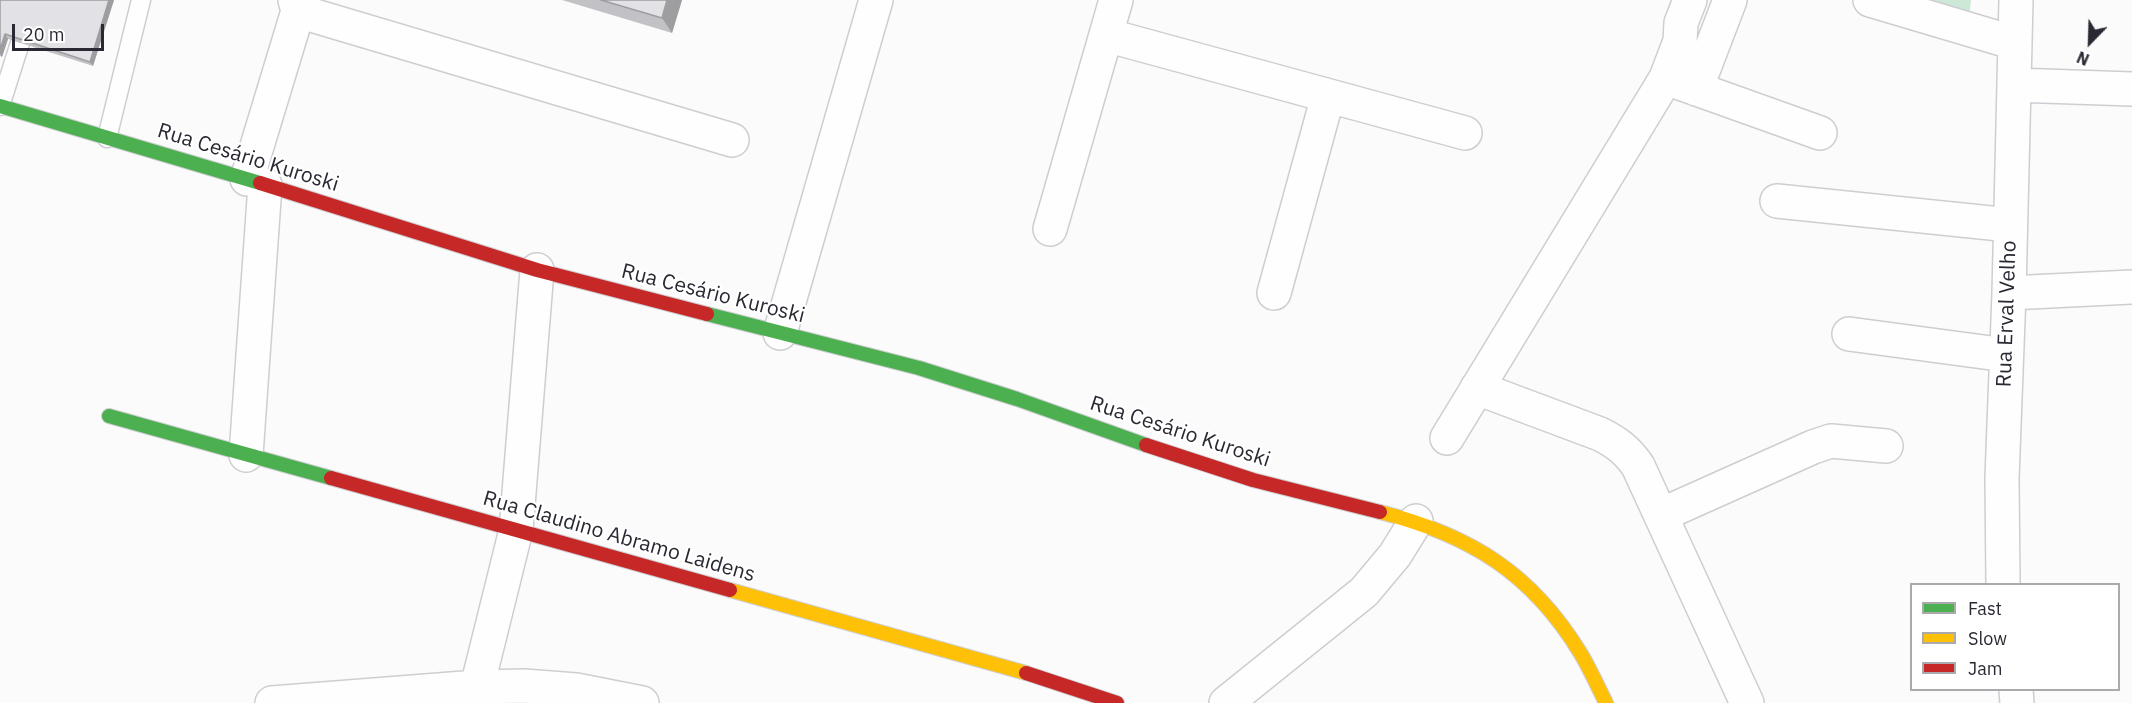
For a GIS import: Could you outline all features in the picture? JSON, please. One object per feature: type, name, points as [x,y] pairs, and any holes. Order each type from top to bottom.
[{"type":"street","points":[[780,333],[876,0]]},
{"type":"street","points":[[1050,229],[1116,0]]},
{"type":"street","points":[[1447,438],[1666,78],[1680,41],[1681,23],[1690,0]]},
{"type":"street","points":[[1696,89],[1730,0]]},
{"type":"street","points":[[1870,0],[2015,43]]},
{"type":"street","name":"Rua Erval Velho","points":[[2002,583],[2001,524],[2016,0]]},
{"type":"street","points":[[246,455],[256,182],[297,5],[732,140]]},
{"type":"street","points":[[1106,35],[1465,133]]},
{"type":"street","points":[[1666,78],[1820,133]]},
{"type":"street","points":[[2014,85],[2132,89]]},
{"type":"street","points":[[1274,292],[1328,96]]},
{"type":"street","name":"Rua Cesário Kuroski","points":[[0,106],[256,182],[537,270],[969,383],[1147,446],[1253,480],[1416,521],[1478,548],[1509,569],[1535,594],[1558,621],[1581,654],[1605,703]]},
{"type":"street","points":[[1778,201],[2010,225]]},
{"type":"street","points":[[477,687],[516,530],[537,270]]},
{"type":"street","points":[[2009,293],[2132,287]]},
{"type":"street","points":[[1848,334],[2006,355]]},
{"type":"street","points":[[1477,388],[1600,434],[1616,442],[1629,453],[1638,466],[1747,703]]},
{"type":"street","name":"Rua Claudino Abramo Laidens","points":[[109,416],[1041,677],[1117,703]]},
{"type":"street","points":[[1661,515],[1831,441],[1886,446]]},
{"type":"street","points":[[1226,703],[1364,592],[1395,555],[1416,521]]},
{"type":"street","points":[[272,703],[477,687],[553,687],[642,703]]},
{"type":"lane","points":[[106,138],[141,0]]},
{"type":"lane","points":[[0,106],[20,42]]},
{"type":"green space","points":[[1913,0],[1971,0],[1969,18]]},
{"type":"building","points":[[0,0],[109,0],[90,62],[5,34],[0,50]]},
{"type":"building","points":[[601,0],[667,0],[662,18]]},
{"type":"traffic: fast","points":[[0,106],[260,183]]},
{"type":"traffic: fast","points":[[707,314],[919,368],[1017,399],[1146,445]]},
{"type":"traffic: fast","points":[[109,416],[331,478]]},
{"type":"traffic: slow","points":[[1380,512],[1442,532],[1496,561],[1520,580],[1542,601],[1562,626],[1584,660],[1606,703]]},
{"type":"traffic: slow","points":[[730,590],[1026,673]]},
{"type":"traffic: jam","points":[[260,183],[537,270],[707,314]]},
{"type":"traffic: jam","points":[[1146,445],[1253,480],[1380,512]]},
{"type":"traffic: jam","points":[[331,478],[730,590]]},
{"type":"traffic: jam","points":[[1026,673],[1117,703]]}]
